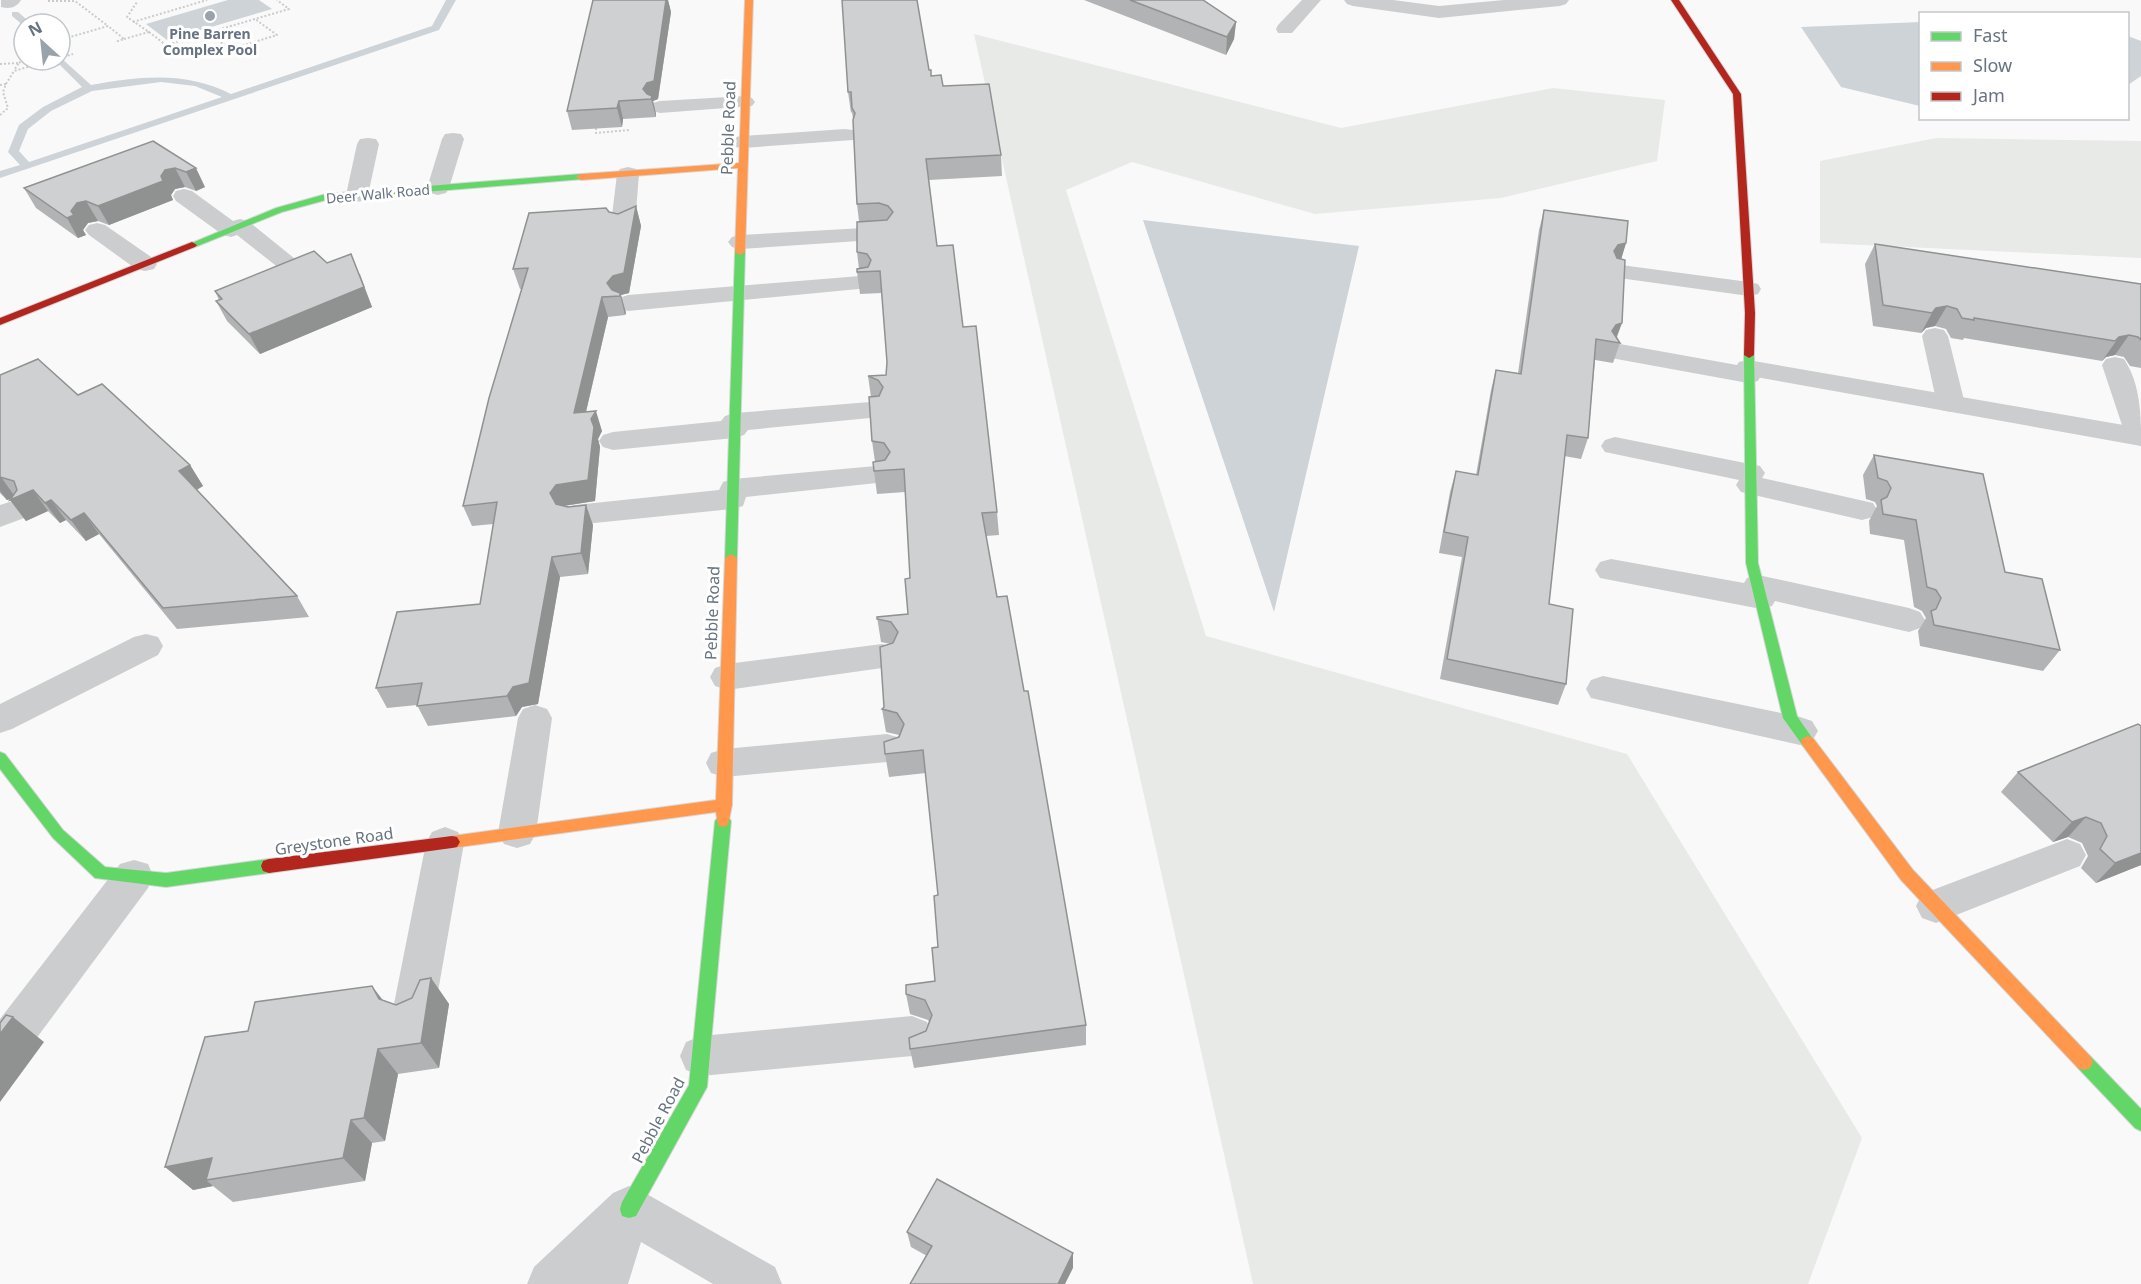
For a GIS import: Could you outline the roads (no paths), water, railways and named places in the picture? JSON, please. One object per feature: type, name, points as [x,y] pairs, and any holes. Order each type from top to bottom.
[{"type":"street","name":"Pebble Road","points":[[629,1209],[698,1087],[724,806],[742,165],[749,0]]},
{"type":"street","points":[[1285,29],[1312,0]]},
{"type":"street","points":[[1353,0],[1439,12],[1560,0]]},
{"type":"street","points":[[1675,0],[1737,94],[1750,313],[1748,372],[1752,563],[1790,718],[1907,875],[2139,1117]]},
{"type":"street","points":[[660,107],[745,102]]},
{"type":"street","points":[[743,142],[845,135]]},
{"type":"street","points":[[438,188],[453,139]]},
{"type":"street","points":[[357,195],[368,144]]},
{"type":"street","name":"Deer Walk Road","points":[[0,322],[279,210],[326,197],[742,165]]},
{"type":"street","points":[[623,224],[628,174]]},
{"type":"street","points":[[184,196],[236,228],[298,271]]},
{"type":"street","points":[[97,230],[145,264]]},
{"type":"street","points":[[740,242],[881,234]]},
{"type":"street","points":[[1621,272],[1749,289]]},
{"type":"street","points":[[628,303],[739,292],[860,284]]},
{"type":"street","points":[[1935,336],[1951,404]]},
{"type":"street","points":[[1620,352],[1951,404],[2140,437],[2115,365]]},
{"type":"street","points":[[613,441],[870,411]]},
{"type":"street","points":[[1615,446],[1750,479],[1862,510]]},
{"type":"street","points":[[575,515],[876,475]]},
{"type":"street","points":[[1611,570],[1759,592],[1909,620]]},
{"type":"street","points":[[0,720],[146,646]]},
{"type":"street","points":[[727,677],[882,656]]},
{"type":"street","points":[[1603,689],[1800,731]]},
{"type":"street","points":[[517,833],[535,717]]},
{"type":"street","points":[[724,763],[887,748]]},
{"type":"street","name":"Greystone Road","points":[[2,764],[58,834],[102,873],[166,880],[724,806]]},
{"type":"street","points":[[414,1009],[445,843]]},
{"type":"street","points":[[1936,906],[2067,855]]},
{"type":"street","points":[[12,1037],[134,876]]},
{"type":"street","points":[[701,1056],[912,1036]]},
{"type":"street","points":[[551,1284],[629,1209]]},
{"type":"street","points":[[604,1284],[629,1209]]},
{"type":"street","points":[[629,1209],[759,1284]]},
{"type":"waterway","points":[[27,166],[436,28],[451,0]]},
{"type":"waterway","points":[[72,72],[89,88]]},
{"type":"waterway","points":[[89,88],[143,80],[179,80],[196,83],[230,97]]},
{"type":"waterway","points":[[27,166],[13,152],[23,127],[47,109],[89,88]]},
{"type":"waterway","points":[[0,175],[27,166]]},
{"type":"place","name":"Pine Barren Complex Pool","points":[[210,16]]}]
